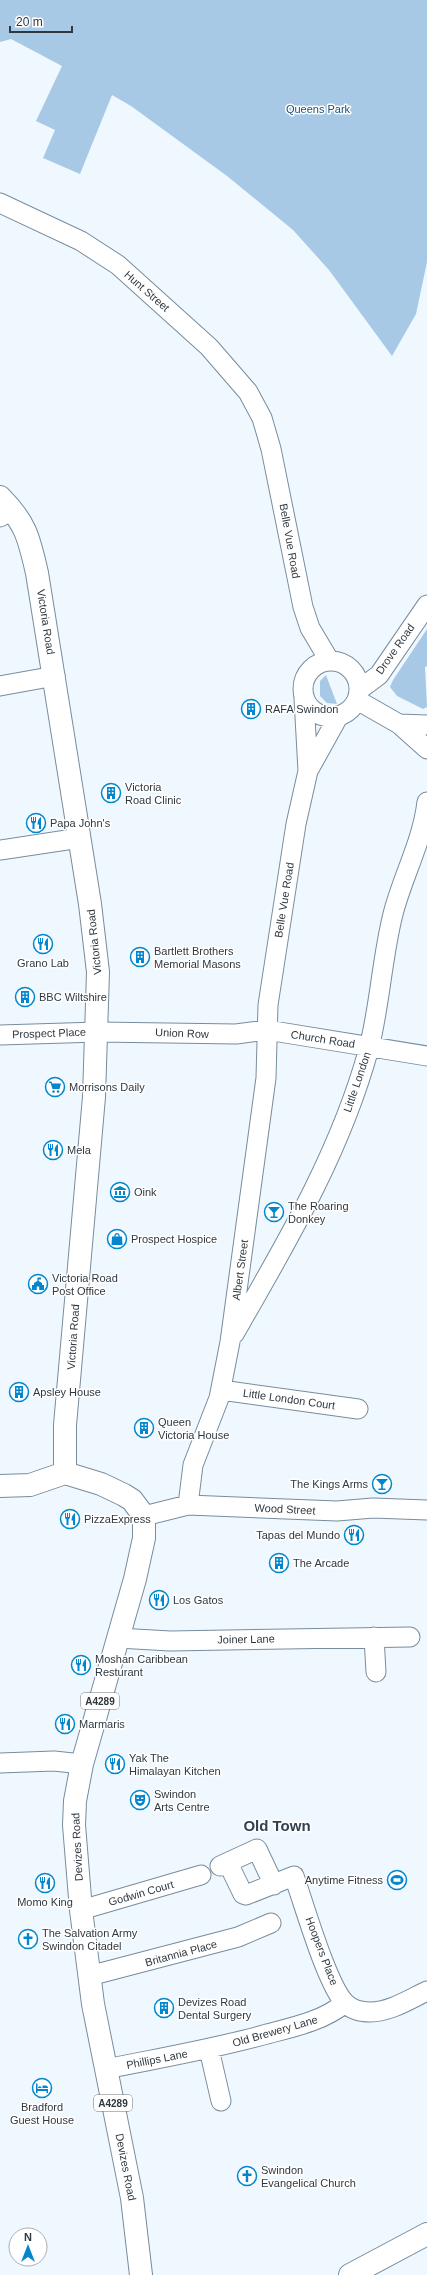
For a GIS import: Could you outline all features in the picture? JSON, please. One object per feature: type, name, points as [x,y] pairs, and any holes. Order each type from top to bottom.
[{"type":"main road","name":"Victoria Road","points":[[4,508],[26,530],[44,608],[80,838],[98,966],[98,1032],[94,1097],[65,1425],[65,1473]]},
{"type":"main road","points":[[0,1486],[30,1485],[65,1473],[101,1484],[124,1495],[132,1500],[144,1516]]},
{"type":"main road","name":"Devizes Road","points":[[141,2275],[132,2198],[89,1976],[81,1910],[74,1825],[75,1801],[82,1764],[118,1638],[144,1538],[144,1516]]},
{"type":"main road","points":[[350,2275],[427,2234]]},
{"type":"street","name":"Hunt Street","points":[[0,203],[81,241],[118,265],[210,347],[248,392],[262,418]]},
{"type":"street","name":"Belle Vue Road","points":[[262,418],[271,449],[303,607],[315,639],[329,660],[313,667],[307,673],[303,686],[308,771],[292,851],[268,1005],[267,1030]]},
{"type":"street","name":"Drove Road","points":[[358,695],[379,675],[427,605]]},
{"type":"street","points":[[329,660],[341,662],[349,666],[355,673],[358,695],[399,724],[427,749]]},
{"type":"street","points":[[0,686],[54,676]]},
{"type":"street","name":"Belle Vue Road","points":[[308,771],[338,717],[350,710],[358,695]]},
{"type":"street","points":[[304,699],[314,712],[325,717],[338,717]]},
{"type":"street","points":[[399,724],[427,725]]},
{"type":"street","name":"Little London","points":[[230,1342],[278,1260],[321,1176],[355,1092],[369,1046],[382,987],[393,915],[423,830],[427,802]]},
{"type":"street","points":[[0,850],[80,838]]},
{"type":"street","name":"Union Row","points":[[98,1032],[236,1034],[267,1030]]},
{"type":"street","name":"Church Road","points":[[267,1030],[427,1056]]},
{"type":"street","name":"Albert Street","points":[[188,1505],[193,1465],[221,1390],[230,1342],[265,1085],[268,1050],[267,1030]]},
{"type":"street","name":"Prospect Place","points":[[0,1035],[98,1032]]},
{"type":"street","name":"Little London Court","points":[[221,1390],[358,1409]]},
{"type":"street","name":"Wood Street","points":[[144,1516],[188,1505],[337,1511],[373,1508],[427,1510]]},
{"type":"street","points":[[374,1637],[376,1672]]},
{"type":"street","name":"Joiner Lane","points":[[118,1638],[170,1641],[410,1637]]},
{"type":"street","points":[[0,1763],[54,1761],[82,1764]]},
{"type":"street","points":[[258,1849],[274,1885],[250,1895],[243,1894],[224,1865],[258,1849]]},
{"type":"street","name":"Godwin Court","points":[[81,1910],[200,1875]]},
{"type":"street","name":"Hoopers Place","points":[[274,1885],[294,1876],[332,1981],[345,2003]]},
{"type":"street","name":"Britannia Place","points":[[89,1976],[238,1937],[271,1923]]},
{"type":"street","points":[[345,2003],[354,2009],[376,2012],[394,2006],[427,1991]]},
{"type":"street","name":"Old Brewery Lane","points":[[216,2047],[308,2022],[331,2013],[345,2003]]},
{"type":"street","points":[[216,2047],[221,2101]]},
{"type":"street","name":"Phillips Lane","points":[[106,2069],[216,2047]]},
{"type":"green space","name":"Queens Park","points":[[0,0],[427,0],[427,262],[416,314],[392,356],[329,270],[293,230],[227,176],[131,106],[112,95],[80,174],[43,158],[55,130],[36,121],[62,66],[11,39],[0,42]]},
{"type":"green space","points":[[427,629],[427,666],[425,667],[427,707],[423,709],[397,696],[390,687],[393,680]]},
{"type":"green space","points":[[326,675],[337,704],[327,703],[320,696],[320,681]]},
{"type":"place","name":"RAFA Swindon","points":[[251,709]]},
{"type":"place","name":"Victoria Road Clinic","points":[[111,793]]},
{"type":"place","name":"Papa John's","points":[[36,823]]},
{"type":"place","name":"Grano Lab","points":[[43,944]]},
{"type":"place","name":"Bartlett Brothers Memorial Masons","points":[[140,957]]},
{"type":"place","name":"BBC Wiltshire","points":[[25,997]]},
{"type":"place","name":"Morrisons Daily","points":[[55,1087]]},
{"type":"place","name":"Mela","points":[[53,1150]]},
{"type":"place","name":"Oink","points":[[120,1192]]},
{"type":"place","name":"The Roaring Donkey","points":[[274,1212]]},
{"type":"place","name":"Prospect Hospice","points":[[117,1239]]},
{"type":"place","name":"Victoria Road Post Office","points":[[38,1284]]},
{"type":"place","name":"Apsley House","points":[[19,1392]]},
{"type":"place","name":"Queen Victoria House","points":[[144,1428]]},
{"type":"place","name":"The Kings Arms","points":[[382,1484]]},
{"type":"place","name":"PizzaExpress","points":[[70,1519]]},
{"type":"place","name":"Tapas del Mundo","points":[[354,1535]]},
{"type":"place","name":"The Arcade","points":[[279,1563]]},
{"type":"place","name":"Los Gatos","points":[[159,1600]]},
{"type":"place","name":"Moshan Caribbean Resturant","points":[[81,1665]]},
{"type":"place","name":"Marmaris","points":[[65,1724]]},
{"type":"place","name":"Yak The Himalayan Kitchen","points":[[115,1764]]},
{"type":"place","name":"Swindon Arts Centre","points":[[140,1800]]},
{"type":"place","name":"Anytime Fitness","points":[[397,1880]]},
{"type":"place","name":"Momo King","points":[[45,1883]]},
{"type":"place","name":"The Salvation Army Swindon Citadel","points":[[28,1939]]},
{"type":"place","name":"Devizes Road Dental Surgery","points":[[164,2008]]},
{"type":"place","name":"Bradford Guest House","points":[[42,2088]]},
{"type":"place","name":"Swindon Evangelical Church","points":[[247,2176]]},
{"type":"district","name":"Old Town","points":[[277,1825]]}]
